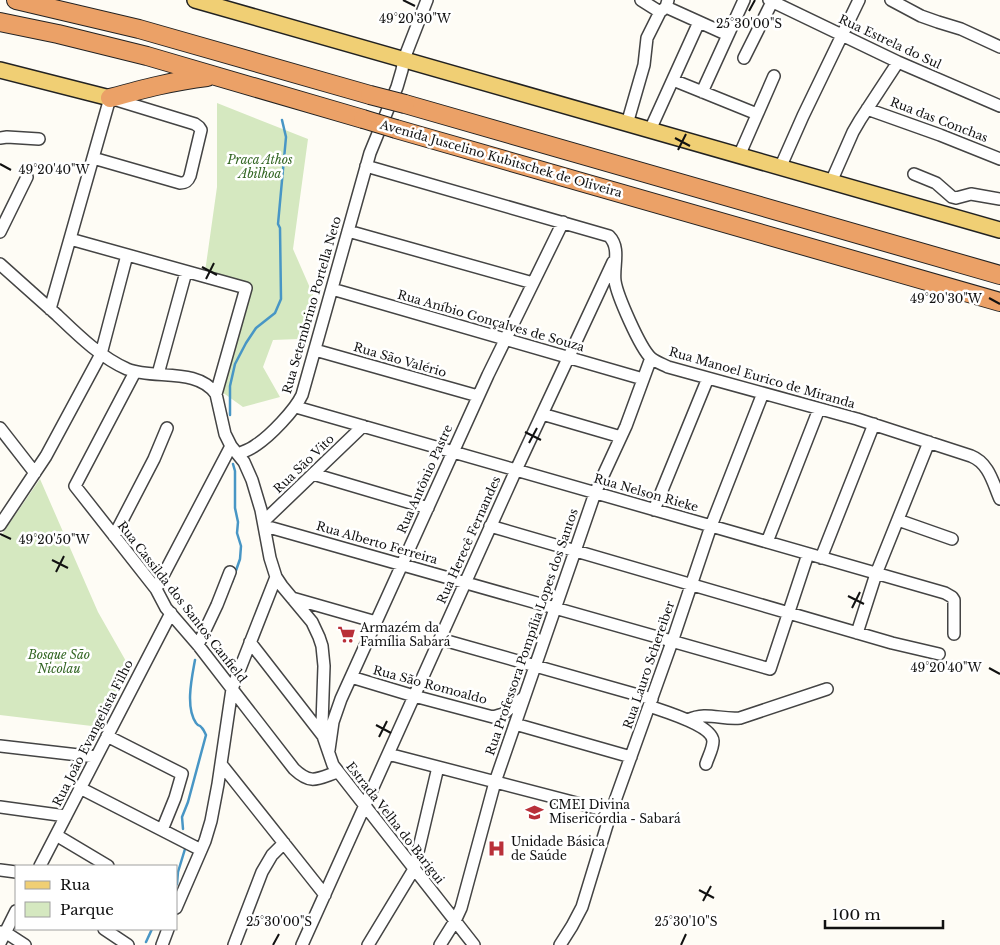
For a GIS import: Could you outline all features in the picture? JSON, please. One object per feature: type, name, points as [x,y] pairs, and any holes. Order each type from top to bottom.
[{"type":"highway","name":"Avenida Juscelino Kubitschek de Oliveira","points":[[16,0],[139,29],[1000,275]]},
{"type":"highway","name":"Avenida Juscelino Kubitschek de Oliveira","points":[[0,22],[107,46],[217,76],[1000,302]]},
{"type":"highway","points":[[110,98],[175,81],[217,76]]},
{"type":"main road","points":[[195,0],[1000,230]]},
{"type":"main road","points":[[0,70],[110,98]]},
{"type":"street","name":"Rua Setembrino Portella Neto","points":[[235,450],[257,445],[296,407],[304,389],[366,166],[400,78],[404,59],[427,0]]},
{"type":"street","points":[[641,0],[665,6],[728,35]]},
{"type":"street","points":[[702,92],[744,0]]},
{"type":"street","points":[[780,168],[859,0]]},
{"type":"street","points":[[891,0],[921,16],[962,29],[1000,47]]},
{"type":"street","points":[[744,58],[770,1]]},
{"type":"street","name":"Rua Estrela do Sul","points":[[770,1],[898,62],[1000,106]]},
{"type":"street","points":[[627,124],[644,65],[648,38],[665,6]]},
{"type":"street","points":[[650,130],[699,22]]},
{"type":"street","points":[[831,182],[853,132],[898,62]]},
{"type":"street","points":[[739,156],[774,76]]},
{"type":"street","points":[[672,80],[757,114]]},
{"type":"street","points":[[50,309],[110,98],[200,127],[201,132],[187,182],[180,183],[93,158]]},
{"type":"street","name":"Rua das Conchas","points":[[867,108],[1000,159]]},
{"type":"street","points":[[0,138],[39,139]]},
{"type":"street","points":[[366,166],[609,236],[614,244],[616,256]]},
{"type":"street","points":[[914,174],[936,183],[952,197],[956,198],[970,194],[1000,199]]},
{"type":"street","points":[[0,232],[27,177]]},
{"type":"street","name":"Rua Antônio Pastre","points":[[328,754],[333,722],[341,699],[478,396],[563,222]]},
{"type":"street","points":[[348,231],[533,283]]},
{"type":"street","points":[[70,239],[246,288],[216,394]]},
{"type":"street","points":[[0,525],[50,449],[101,354],[127,255]]},
{"type":"street","name":"Rua Herecê Fernandes","points":[[302,945],[490,526],[616,256]]},
{"type":"street","name":"Rua Manoel Eurico de Miranda","points":[[616,256],[615,280],[619,295],[639,340],[651,358],[668,366],[874,424],[971,456],[980,461],[988,470],[1000,499]]},
{"type":"street","points":[[0,264],[86,342],[119,365],[135,372],[198,380],[206,383],[216,394]]},
{"type":"street","points":[[158,374],[186,272]]},
{"type":"street","name":"Rua Aníbio Gonçalves de Souza","points":[[332,289],[643,379]]},
{"type":"street","name":"Rua São Valério","points":[[315,350],[478,396]]},
{"type":"street","name":"Rua Professora Pompília Lopes dos Santos","points":[[440,945],[455,921],[463,902],[495,782],[555,608],[595,493],[630,416],[651,358]]},
{"type":"street","name":"Rua Cassilda dos Santos Canfield","points":[[135,372],[74,486],[156,588],[164,604],[288,762],[300,775],[307,779],[318,779],[337,772]]},
{"type":"street","points":[[654,510],[708,378]]},
{"type":"street","name":"Rua Lauro Schereiber","points":[[560,945],[582,907],[611,812],[711,526],[763,393]]},
{"type":"street","name":"Estrada Velha do Barigui","points":[[216,394],[225,434],[248,470],[252,480],[276,577],[312,622],[320,637],[324,681],[323,736],[333,766],[474,945]]},
{"type":"street","name":"Rua Nelson Rieke","points":[[296,407],[945,593],[952,597],[955,604],[954,634]]},
{"type":"street","points":[[767,542],[819,409]]},
{"type":"street","points":[[542,414],[621,437]]},
{"type":"street","points":[[821,558],[874,424]]},
{"type":"street","name":"Rua São Vito","points":[[264,524],[363,426]]},
{"type":"street","points":[[0,428],[35,473]]},
{"type":"street","points":[[114,536],[154,459],[167,428]]},
{"type":"street","points":[[857,633],[876,574],[929,442]]},
{"type":"street","points":[[156,588],[235,450]]},
{"type":"street","points":[[313,474],[428,508]]},
{"type":"street","points":[[898,520],[952,539]]},
{"type":"street","name":"Rua Alberto Ferreira","points":[[264,524],[770,669],[789,613]]},
{"type":"street","points":[[490,526],[899,645],[939,654]]},
{"type":"street","points":[[789,613],[808,554]]},
{"type":"street","points":[[198,645],[230,572]]},
{"type":"street","points":[[178,905],[211,821],[232,689],[276,577]]},
{"type":"street","points":[[292,598],[376,622]]},
{"type":"street","name":"Rua João Evangelista Filho","points":[[41,865],[171,613]]},
{"type":"street","points":[[440,639],[650,702],[708,731],[713,740],[706,764]]},
{"type":"street","points":[[250,642],[323,736]]},
{"type":"street","name":"Rua São Romoaldo","points":[[351,677],[493,717],[503,714],[525,696]]},
{"type":"street","points":[[688,720],[702,715],[726,719],[740,718],[827,689]]},
{"type":"street","points":[[515,724],[631,757]]},
{"type":"street","points":[[107,736],[182,774],[162,830]]},
{"type":"street","points":[[0,746],[96,757]]},
{"type":"street","points":[[388,754],[611,812]]},
{"type":"street","points":[[221,764],[325,895]]},
{"type":"street","points":[[368,945],[414,869],[438,767]]},
{"type":"street","points":[[80,788],[201,850]]},
{"type":"street","points":[[0,807],[66,816]]},
{"type":"street","points":[[56,835],[106,865]]},
{"type":"street","points":[[234,945],[262,872],[272,856],[284,843]]},
{"type":"street","points":[[0,870],[15,872]]},
{"type":"street","points":[[0,943],[3,932],[15,913]]},
{"type":"street","points":[[106,930],[128,945]]},
{"type":"street","points":[[162,945],[168,930]]},
{"type":"street","points":[[3,932],[25,945]]},
{"type":"green space","name":"Praça Athos Abilhoa","points":[[217,103],[308,139],[293,249],[314,297],[299,339],[273,340],[263,367],[280,397],[243,407],[222,392],[252,285],[205,272],[217,187]]},
{"type":"green space","name":"Bosque São Nicolau","points":[[40,479],[98,612],[131,670],[100,727],[0,715],[0,537]]},
{"type":"waterway","points":[[230,415],[230,386],[235,364],[256,328],[275,313],[281,299],[280,228],[278,224],[286,137],[282,120]]},
{"type":"waterway","points":[[232,582],[240,559],[241,546],[237,533],[238,522],[235,508],[235,471],[233,464]]},
{"type":"waterway","points":[[183,829],[182,817],[188,802],[206,735],[203,729],[196,723],[191,709],[190,692],[195,660]]},
{"type":"waterway","points":[[178,872],[185,849]]},
{"type":"waterway","points":[[146,942],[152,930]]},
{"type":"place","name":"Armazém da Família Sabará","points":[[346,635]]},
{"type":"place","name":"CMEI Divina Misericórdia - Sabará","points":[[535,812]]},
{"type":"place","name":"Unidade Básica de Saúde","points":[[497,849]]}]
